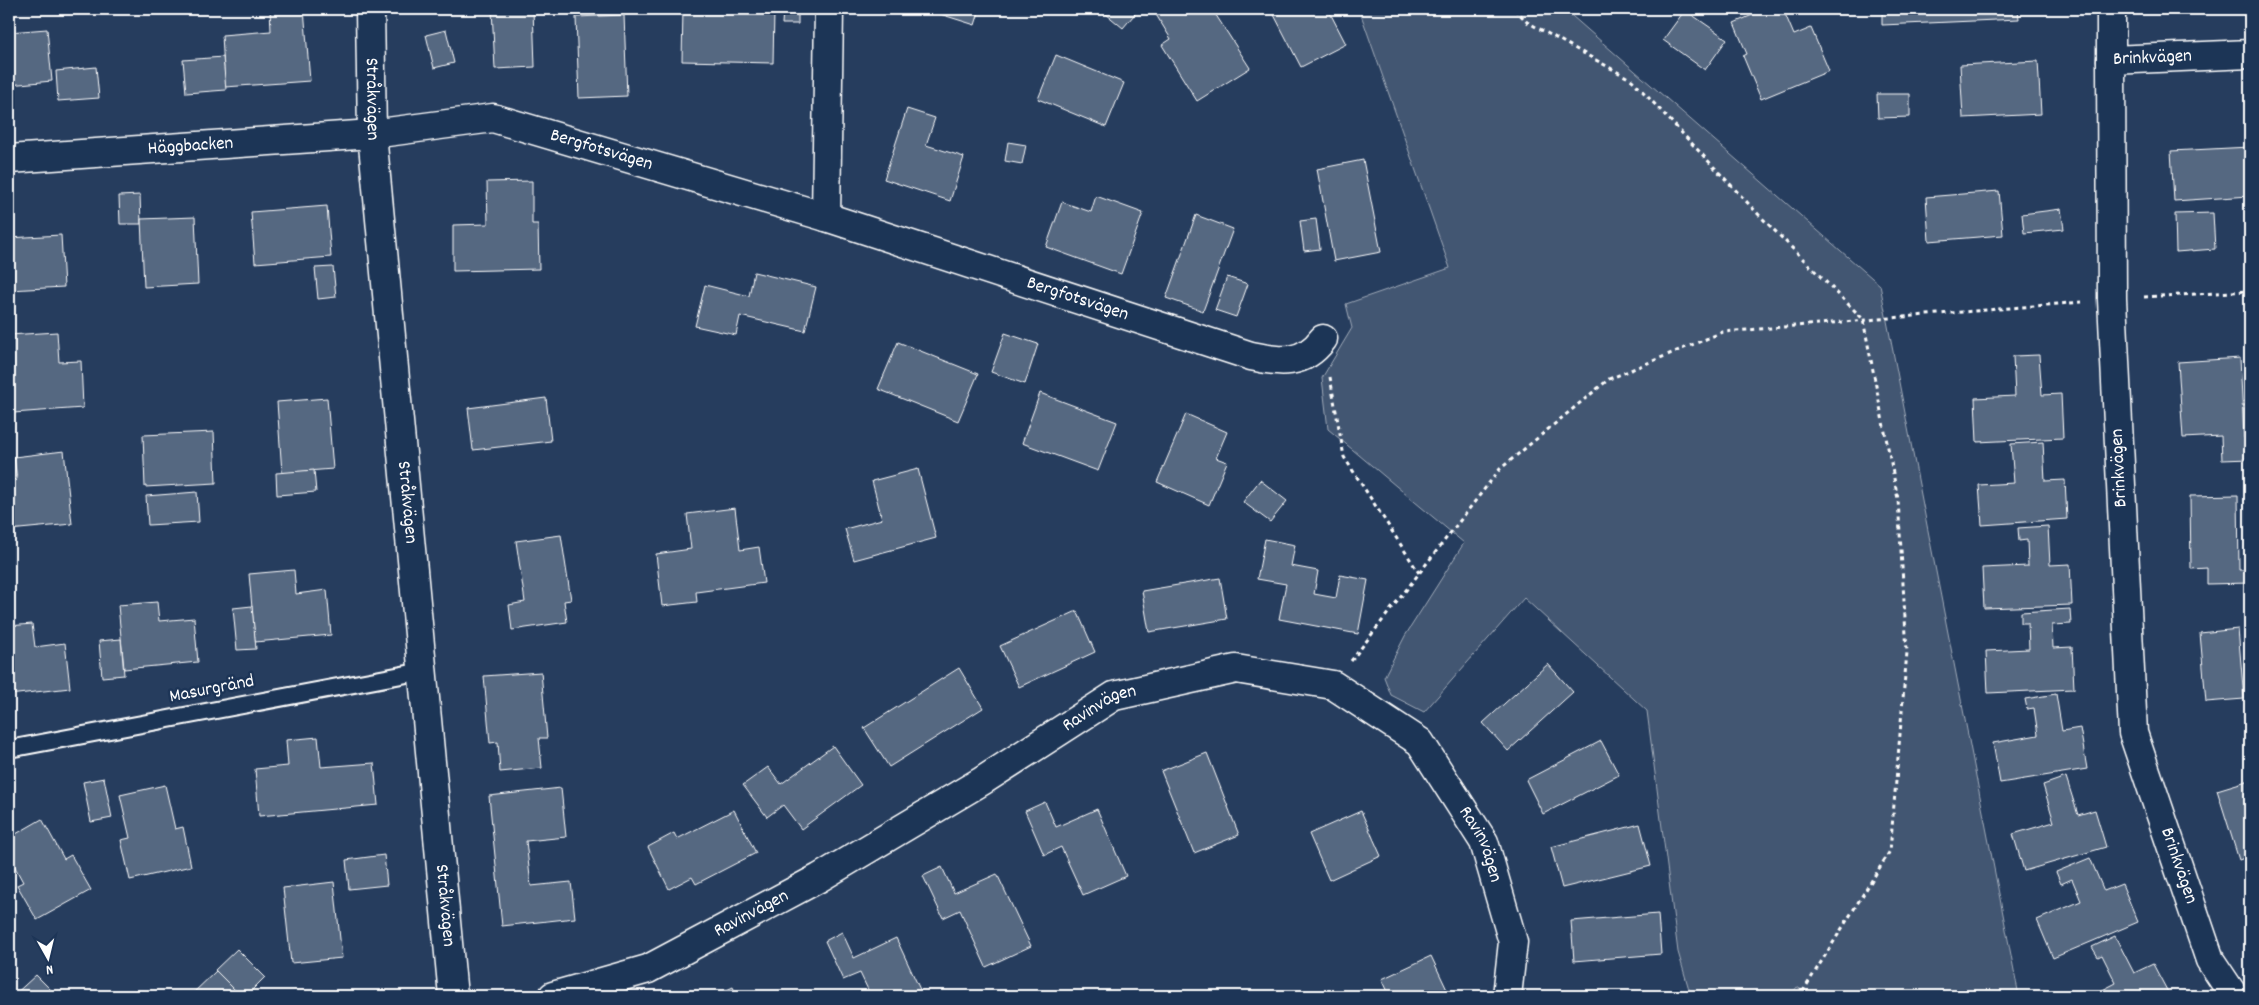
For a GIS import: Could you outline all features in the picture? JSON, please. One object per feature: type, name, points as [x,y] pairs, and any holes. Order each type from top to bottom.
[{"type":"street","name":"Stråkvägen","points":[[370,9],[372,134],[424,671],[453,996]]},
{"type":"street","points":[[826,216],[829,9]]},
{"type":"street","points":[[2111,9],[2111,60]]},
{"type":"street","name":"Brinkvägen","points":[[2234,996],[2210,960],[2133,733],[2112,299],[2111,60],[2250,54]]},
{"type":"street","name":"Bergfotsvägen","points":[[372,134],[493,118],[826,216],[1251,356],[1280,362],[1292,360],[1316,349],[1323,338]]},
{"type":"street","name":"Häggbacken","points":[[9,159],[372,134]]},
{"type":"street","name":"Ravinvägen","points":[[553,996],[648,969],[810,883],[982,781],[1114,696],[1236,669],[1333,685],[1420,742],[1484,842],[1512,942],[1507,996]]},
{"type":"lane","name":"Masurgränd","points":[[9,749],[424,671]]},
{"type":"path","points":[[1515,9],[1527,22],[1632,80],[1762,217],[1863,319],[1898,499],[1907,652],[1890,852],[1800,996]]},
{"type":"path","points":[[1333,685],[1500,469],[1609,379],[1723,332],[2112,299],[2250,291]]},
{"type":"path","points":[[1323,338],[1344,456],[1419,573]]},
{"type":"shaded area","points":[[1359,9],[1564,9],[1880,285],[2019,996],[1811,996],[1797,987],[1790,996],[1691,996],[1678,952],[1647,711],[1524,598],[1424,712],[1391,695],[1384,677],[1405,636],[1464,543],[1328,429],[1322,378],[1352,328],[1346,304],[1450,268]]},
{"type":"shaded area","points":[[1797,987],[1811,996],[1790,996]]},
{"type":"building","points":[[270,9],[304,9],[310,81],[225,87],[222,35],[271,31]]},
{"type":"building","points":[[492,9],[533,9],[535,67],[495,69]]},
{"type":"building","points":[[683,9],[774,12],[773,63],[682,61]]},
{"type":"building","points":[[783,9],[798,9],[798,24],[782,24]]},
{"type":"building","points":[[924,9],[980,9],[975,25]]},
{"type":"building","points":[[1100,9],[1139,9],[1123,28]]},
{"type":"building","points":[[1161,9],[1212,9],[1250,68],[1197,101],[1162,45],[1171,39],[1155,13]]},
{"type":"building","points":[[1271,9],[1328,9],[1346,44],[1301,67]]},
{"type":"building","points":[[1766,9],[1783,9],[1794,35],[1811,28],[1829,71],[1761,99],[1743,56],[1747,54],[1734,23]]},
{"type":"building","points":[[1882,9],[2018,9],[2019,19],[1882,25]]},
{"type":"building","points":[[1685,10],[1727,39],[1705,70],[1663,40]]},
{"type":"building","points":[[624,15],[627,96],[579,98],[576,17]]},
{"type":"building","points":[[47,29],[52,81],[9,85],[9,32]]},
{"type":"building","points":[[446,30],[454,63],[434,68],[426,35]]},
{"type":"building","points":[[1056,55],[1124,83],[1106,127],[1038,99]]},
{"type":"building","points":[[223,57],[226,90],[186,93],[183,60]]},
{"type":"building","points":[[2038,61],[2041,114],[1963,118],[1960,65]]},
{"type":"building","points":[[96,67],[99,98],[58,101],[56,71]]},
{"type":"building","points":[[1877,94],[1910,94],[1910,117],[1878,118]]},
{"type":"building","points":[[907,109],[935,118],[926,145],[964,157],[950,201],[884,179]]},
{"type":"building","points":[[1008,142],[1026,145],[1022,164],[1005,161]]},
{"type":"building","points":[[2250,147],[2250,196],[2174,201],[2171,151]]},
{"type":"building","points":[[1363,160],[1381,252],[1334,261],[1317,169]]},
{"type":"building","points":[[532,181],[532,224],[538,224],[539,269],[453,271],[453,225],[488,224],[487,182]]},
{"type":"building","points":[[1999,191],[2003,235],[1929,241],[1926,197]]},
{"type":"building","points":[[140,195],[141,224],[120,224],[119,196]]},
{"type":"building","points":[[1096,196],[1143,213],[1121,274],[1046,247],[1062,202],[1091,212]]},
{"type":"building","points":[[327,206],[331,257],[255,263],[251,212]]},
{"type":"building","points":[[2061,209],[2064,229],[2024,233],[2022,214]]},
{"type":"building","points":[[2213,213],[2215,249],[2176,252],[2175,214]]},
{"type":"building","points":[[1196,215],[1233,229],[1203,311],[1166,298]]},
{"type":"building","points":[[195,217],[198,284],[144,287],[141,219]]},
{"type":"building","points":[[1316,219],[1320,249],[1304,251],[1300,221]]},
{"type":"building","points":[[61,235],[64,287],[9,290],[9,238]]},
{"type":"building","points":[[333,267],[336,297],[318,299],[315,268]]},
{"type":"building","points":[[754,272],[816,287],[805,331],[740,316],[736,335],[695,326],[705,285],[749,296]]},
{"type":"building","points":[[1227,277],[1248,284],[1236,317],[1215,310]]},
{"type":"building","points":[[57,332],[59,362],[81,361],[83,408],[13,413],[9,335]]},
{"type":"building","points":[[1005,333],[1038,344],[1025,384],[991,372]]},
{"type":"building","points":[[898,342],[978,374],[958,421],[878,389]]},
{"type":"building","points":[[2039,355],[2042,395],[2061,394],[2063,438],[1977,442],[1975,398],[2015,396],[2013,356]]},
{"type":"building","points":[[2240,358],[2244,438],[2250,438],[2250,459],[2222,460],[2221,436],[2183,438],[2178,362]]},
{"type":"building","points":[[1040,393],[1117,422],[1098,471],[1022,443]]},
{"type":"building","points":[[327,398],[333,469],[282,473],[277,402]]},
{"type":"building","points":[[546,398],[551,441],[473,450],[468,408]]},
{"type":"building","points":[[1186,414],[1227,432],[1216,458],[1227,462],[1209,505],[1157,482]]},
{"type":"building","points":[[214,432],[216,483],[145,487],[143,435]]},
{"type":"building","points":[[2043,442],[2045,481],[2065,480],[2067,519],[1982,525],[1979,485],[2014,483],[2011,444]]},
{"type":"building","points":[[64,451],[72,524],[9,530],[9,480],[17,479],[14,457]]},
{"type":"building","points":[[918,469],[936,538],[854,560],[845,529],[882,519],[872,481]]},
{"type":"building","points":[[314,470],[316,492],[277,495],[276,473]]},
{"type":"building","points":[[1260,480],[1287,501],[1270,522],[1243,502]]},
{"type":"building","points":[[197,492],[199,522],[148,525],[146,496]]},
{"type":"building","points":[[2238,495],[2239,570],[2250,570],[2250,583],[2207,584],[2207,568],[2191,569],[2190,496]]},
{"type":"building","points":[[735,508],[740,550],[759,547],[764,583],[696,592],[697,602],[662,606],[656,554],[691,549],[687,514]]},
{"type":"building","points":[[2048,526],[2050,565],[2070,564],[2072,605],[1984,608],[1982,568],[2028,566],[2027,540],[2019,541],[2018,528]]},
{"type":"building","points":[[561,535],[571,600],[564,601],[567,622],[512,630],[509,605],[525,602],[516,541]]},
{"type":"building","points":[[1265,539],[1295,545],[1291,566],[1318,571],[1314,594],[1336,598],[1340,575],[1368,580],[1358,634],[1279,619],[1286,584],[1257,579]]},
{"type":"building","points":[[294,570],[296,594],[327,590],[331,635],[255,642],[249,574]]},
{"type":"building","points":[[1220,578],[1227,619],[1149,632],[1142,591]]},
{"type":"building","points":[[157,602],[159,621],[194,618],[198,662],[124,669],[118,605]]},
{"type":"building","points":[[252,606],[256,649],[237,650],[233,608]]},
{"type":"building","points":[[2070,609],[2071,624],[2052,625],[2053,648],[2072,647],[2074,689],[1988,693],[1986,651],[2029,649],[2028,623],[2021,623],[2021,612]]},
{"type":"building","points":[[1077,611],[1095,652],[1019,687],[1000,646]]},
{"type":"building","points":[[32,624],[35,647],[65,643],[70,688],[9,695],[9,626]]},
{"type":"building","points":[[2238,629],[2244,699],[2206,702],[2200,633]]},
{"type":"building","points":[[121,639],[124,675],[102,677],[99,641]]},
{"type":"building","points":[[1548,664],[1573,692],[1508,751],[1483,723]]},
{"type":"building","points":[[959,668],[983,708],[889,767],[864,728]]},
{"type":"building","points":[[541,672],[547,738],[539,738],[542,768],[500,772],[498,742],[490,743],[484,676]]},
{"type":"building","points":[[2056,694],[2062,731],[2080,728],[2087,769],[2000,783],[1993,743],[2038,735],[2034,708],[2027,709],[2025,699]]},
{"type":"building","points":[[2244,715],[2250,715],[2250,732],[2246,732]]},
{"type":"building","points":[[318,737],[321,767],[374,763],[378,805],[259,816],[255,769],[288,766],[286,740]]},
{"type":"building","points":[[1601,741],[1619,775],[1543,814],[1526,780]]},
{"type":"building","points":[[833,746],[861,785],[801,829],[783,805],[767,817],[743,785],[768,767],[781,784]]},
{"type":"building","points":[[1207,753],[1239,835],[1194,853],[1161,771]]},
{"type":"building","points":[[2066,777],[2078,815],[2095,810],[2106,847],[2024,871],[2013,834],[2054,822],[2043,785]]},
{"type":"building","points":[[104,778],[112,818],[91,822],[83,782]]},
{"type":"building","points":[[2250,780],[2250,856],[2239,860],[2217,790]]},
{"type":"building","points":[[165,785],[175,829],[183,827],[191,866],[130,880],[121,840],[130,838],[120,795]]},
{"type":"building","points":[[561,788],[566,837],[526,841],[531,886],[571,882],[575,918],[502,926],[489,796]]},
{"type":"building","points":[[1045,802],[1056,827],[1097,809],[1126,876],[1083,895],[1061,847],[1044,855],[1025,811]]},
{"type":"building","points":[[734,810],[756,853],[696,884],[692,877],[669,889],[648,847],[674,833],[677,839]]},
{"type":"building","points":[[1361,811],[1381,856],[1329,880],[1309,834]]},
{"type":"building","points":[[42,819],[64,859],[71,855],[91,890],[37,920],[17,885],[23,882],[9,856],[9,838]]},
{"type":"building","points":[[1640,824],[1651,866],[1562,888],[1551,847]]},
{"type":"building","points":[[384,855],[387,885],[349,889],[346,860]]},
{"type":"building","points":[[2090,858],[2104,891],[2122,884],[2138,922],[2053,958],[2037,920],[2081,901],[2072,879],[2061,884],[2056,872]]},
{"type":"building","points":[[942,867],[954,893],[997,874],[1031,946],[986,967],[960,910],[943,918],[923,876]]},
{"type":"building","points":[[334,882],[342,958],[291,963],[283,888]]},
{"type":"building","points":[[1658,914],[1661,954],[1574,961],[1571,921]]},
{"type":"building","points":[[842,932],[854,958],[896,938],[923,996],[871,996],[860,973],[843,980],[825,941]]},
{"type":"building","points":[[2115,936],[2134,973],[2153,964],[2170,996],[2091,996],[2116,983],[2102,955],[2098,957],[2092,947]]},
{"type":"building","points":[[237,949],[265,977],[246,996],[241,996],[215,970]]},
{"type":"building","points":[[1431,956],[1450,996],[1390,996],[1382,979]]},
{"type":"building","points":[[216,971],[241,996],[190,996]]},
{"type":"building","points":[[36,975],[57,996],[13,996]]},
{"type":"building","points":[[733,987],[737,996],[714,996]]},
{"type":"building","points":[[1572,992],[1596,996],[1571,996]]}]
